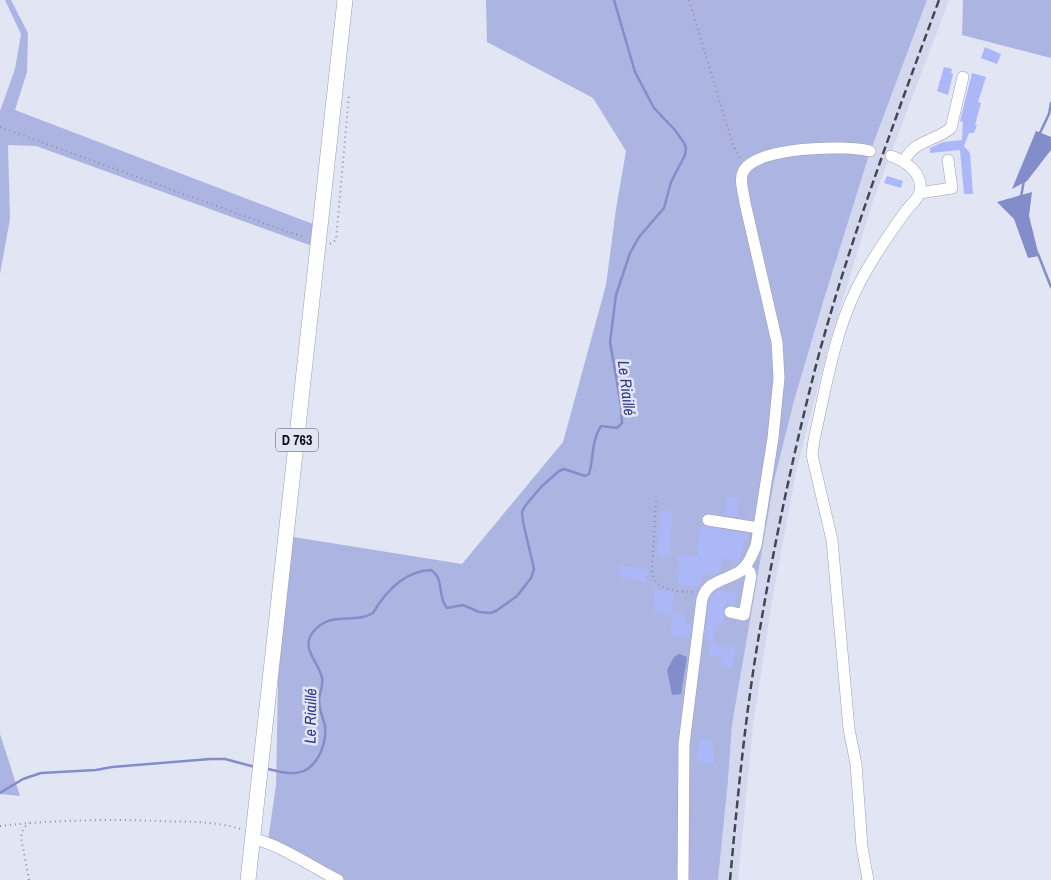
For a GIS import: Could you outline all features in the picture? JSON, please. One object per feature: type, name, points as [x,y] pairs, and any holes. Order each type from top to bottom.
[{"type":"main road","name":"D 763","points":[[248,880],[345,0]]},
{"type":"street","points":[[904,161],[909,152],[915,147],[946,133],[951,128],[964,77]]},
{"type":"street","points":[[683,880],[685,720],[704,593],[705,589],[712,584],[732,576],[743,568],[750,560],[756,546],[773,438],[779,378],[777,342],[745,203],[742,181],[743,172],[758,158],[785,152],[822,148],[851,148],[870,151]]},
{"type":"street","points":[[868,880],[862,846],[856,764],[847,710],[832,540],[812,455],[845,312],[856,288],[872,262],[906,210],[920,193],[917,176],[909,164],[891,156]]},
{"type":"street","points":[[920,193],[952,188],[948,160]]},
{"type":"street","points":[[708,520],[759,528]]},
{"type":"street","points":[[730,612],[744,615],[751,576],[750,572],[743,568]]},
{"type":"street","points":[[253,835],[338,880]]},
{"type":"path","points":[[689,0],[733,144],[746,168]]},
{"type":"path","points":[[0,127],[288,232],[330,244],[336,240],[349,96]]},
{"type":"path","points":[[656,501],[653,579],[664,588],[704,593]]},
{"type":"path","points":[[0,826],[29,823],[138,820],[192,821],[216,823],[253,835]]},
{"type":"path","points":[[28,880],[21,837],[23,829],[29,823]]},
{"type":"shaded area","points":[[5,0],[11,0],[28,33],[27,72],[15,110],[313,224],[312,246],[36,146],[8,145],[10,219],[0,274],[0,111],[15,69],[21,34]]},
{"type":"shaded area","points":[[486,0],[927,0],[869,155],[794,401],[774,481],[732,725],[718,880],[338,880],[267,847],[276,785],[281,535],[462,564],[563,442],[606,285],[626,151],[593,98],[487,42]]},
{"type":"shaded area","points":[[927,0],[949,0],[873,201],[828,348],[797,467],[772,601],[753,725],[738,880],[718,880],[732,725],[774,481],[794,401],[869,155]]},
{"type":"shaded area","points":[[963,0],[1051,0],[1051,58],[962,35]]},
{"type":"shaded area","points":[[1036,131],[1051,137],[1051,150],[1027,181],[1012,189]]},
{"type":"shaded area","points":[[1032,192],[1029,216],[1039,256],[1028,258],[1014,219],[997,202]]},
{"type":"shaded area","points":[[679,654],[687,657],[681,694],[672,695],[667,670],[674,657]]},
{"type":"shaded area","points":[[0,734],[20,796],[0,794]]},
{"type":"building","points":[[985,47],[1001,54],[997,64],[981,58]]},
{"type":"building","points":[[944,67],[952,69],[951,73],[953,74],[948,95],[937,91]]},
{"type":"building","points":[[972,73],[986,77],[978,102],[981,103],[975,125],[977,125],[974,133],[969,133],[964,146],[970,153],[973,194],[964,194],[960,150],[930,153],[930,148],[943,142],[962,140],[963,122],[960,121]]},
{"type":"building","points":[[887,176],[903,181],[901,188],[884,183]]},
{"type":"building","points":[[727,497],[739,499],[737,517],[724,515]]},
{"type":"building","points":[[661,510],[673,511],[669,556],[657,555]]},
{"type":"building","points":[[700,526],[748,534],[747,540],[743,540],[740,561],[722,558],[720,572],[716,574],[703,574],[700,587],[678,584],[680,566],[677,566],[679,554],[697,557]]},
{"type":"building","points":[[620,566],[648,570],[646,582],[619,577]]},
{"type":"building","points":[[655,589],[674,591],[671,615],[654,613]]},
{"type":"building","points":[[717,590],[738,594],[734,605],[727,603],[724,607],[724,625],[717,624],[714,642],[704,640],[709,601]]},
{"type":"building","points":[[673,613],[686,615],[685,624],[691,624],[690,638],[670,635]]},
{"type":"building","points":[[709,644],[736,647],[732,668],[720,666],[721,657],[708,655]]},
{"type":"building","points":[[700,739],[713,741],[713,764],[697,763]]},
{"type":"waterway","name":"Le Riaillé","points":[[268,769],[288,773],[302,771],[314,763],[322,749],[325,733],[319,700],[322,681],[308,644],[313,632],[320,625],[335,619],[358,618],[373,613],[390,590],[404,578],[421,571],[431,570],[438,578],[442,599],[447,608],[463,605],[479,612],[490,613],[496,611],[517,596],[531,578],[534,569],[523,522],[522,512],[525,506],[541,487],[559,471],[564,469],[585,476],[589,474],[594,444],[601,426],[617,428],[622,423],[621,405],[610,342],[616,295],[630,253],[639,237],[664,208],[671,182],[685,155],[686,148],[675,130],[654,108],[635,72],[614,0]]},
{"type":"waterway","points":[[1039,135],[1049,114],[1051,103]]},
{"type":"waterway","points":[[1021,197],[1024,180]]},
{"type":"waterway","points":[[1038,254],[1051,287]]},
{"type":"waterway","name":"Le Riaillé","points":[[0,793],[23,779],[41,773],[96,770],[210,759],[225,759],[255,767]]},
{"type":"railway","points":[[730,880],[744,738],[756,653],[776,541],[800,428],[819,354],[846,265],[875,176],[939,0]]}]
